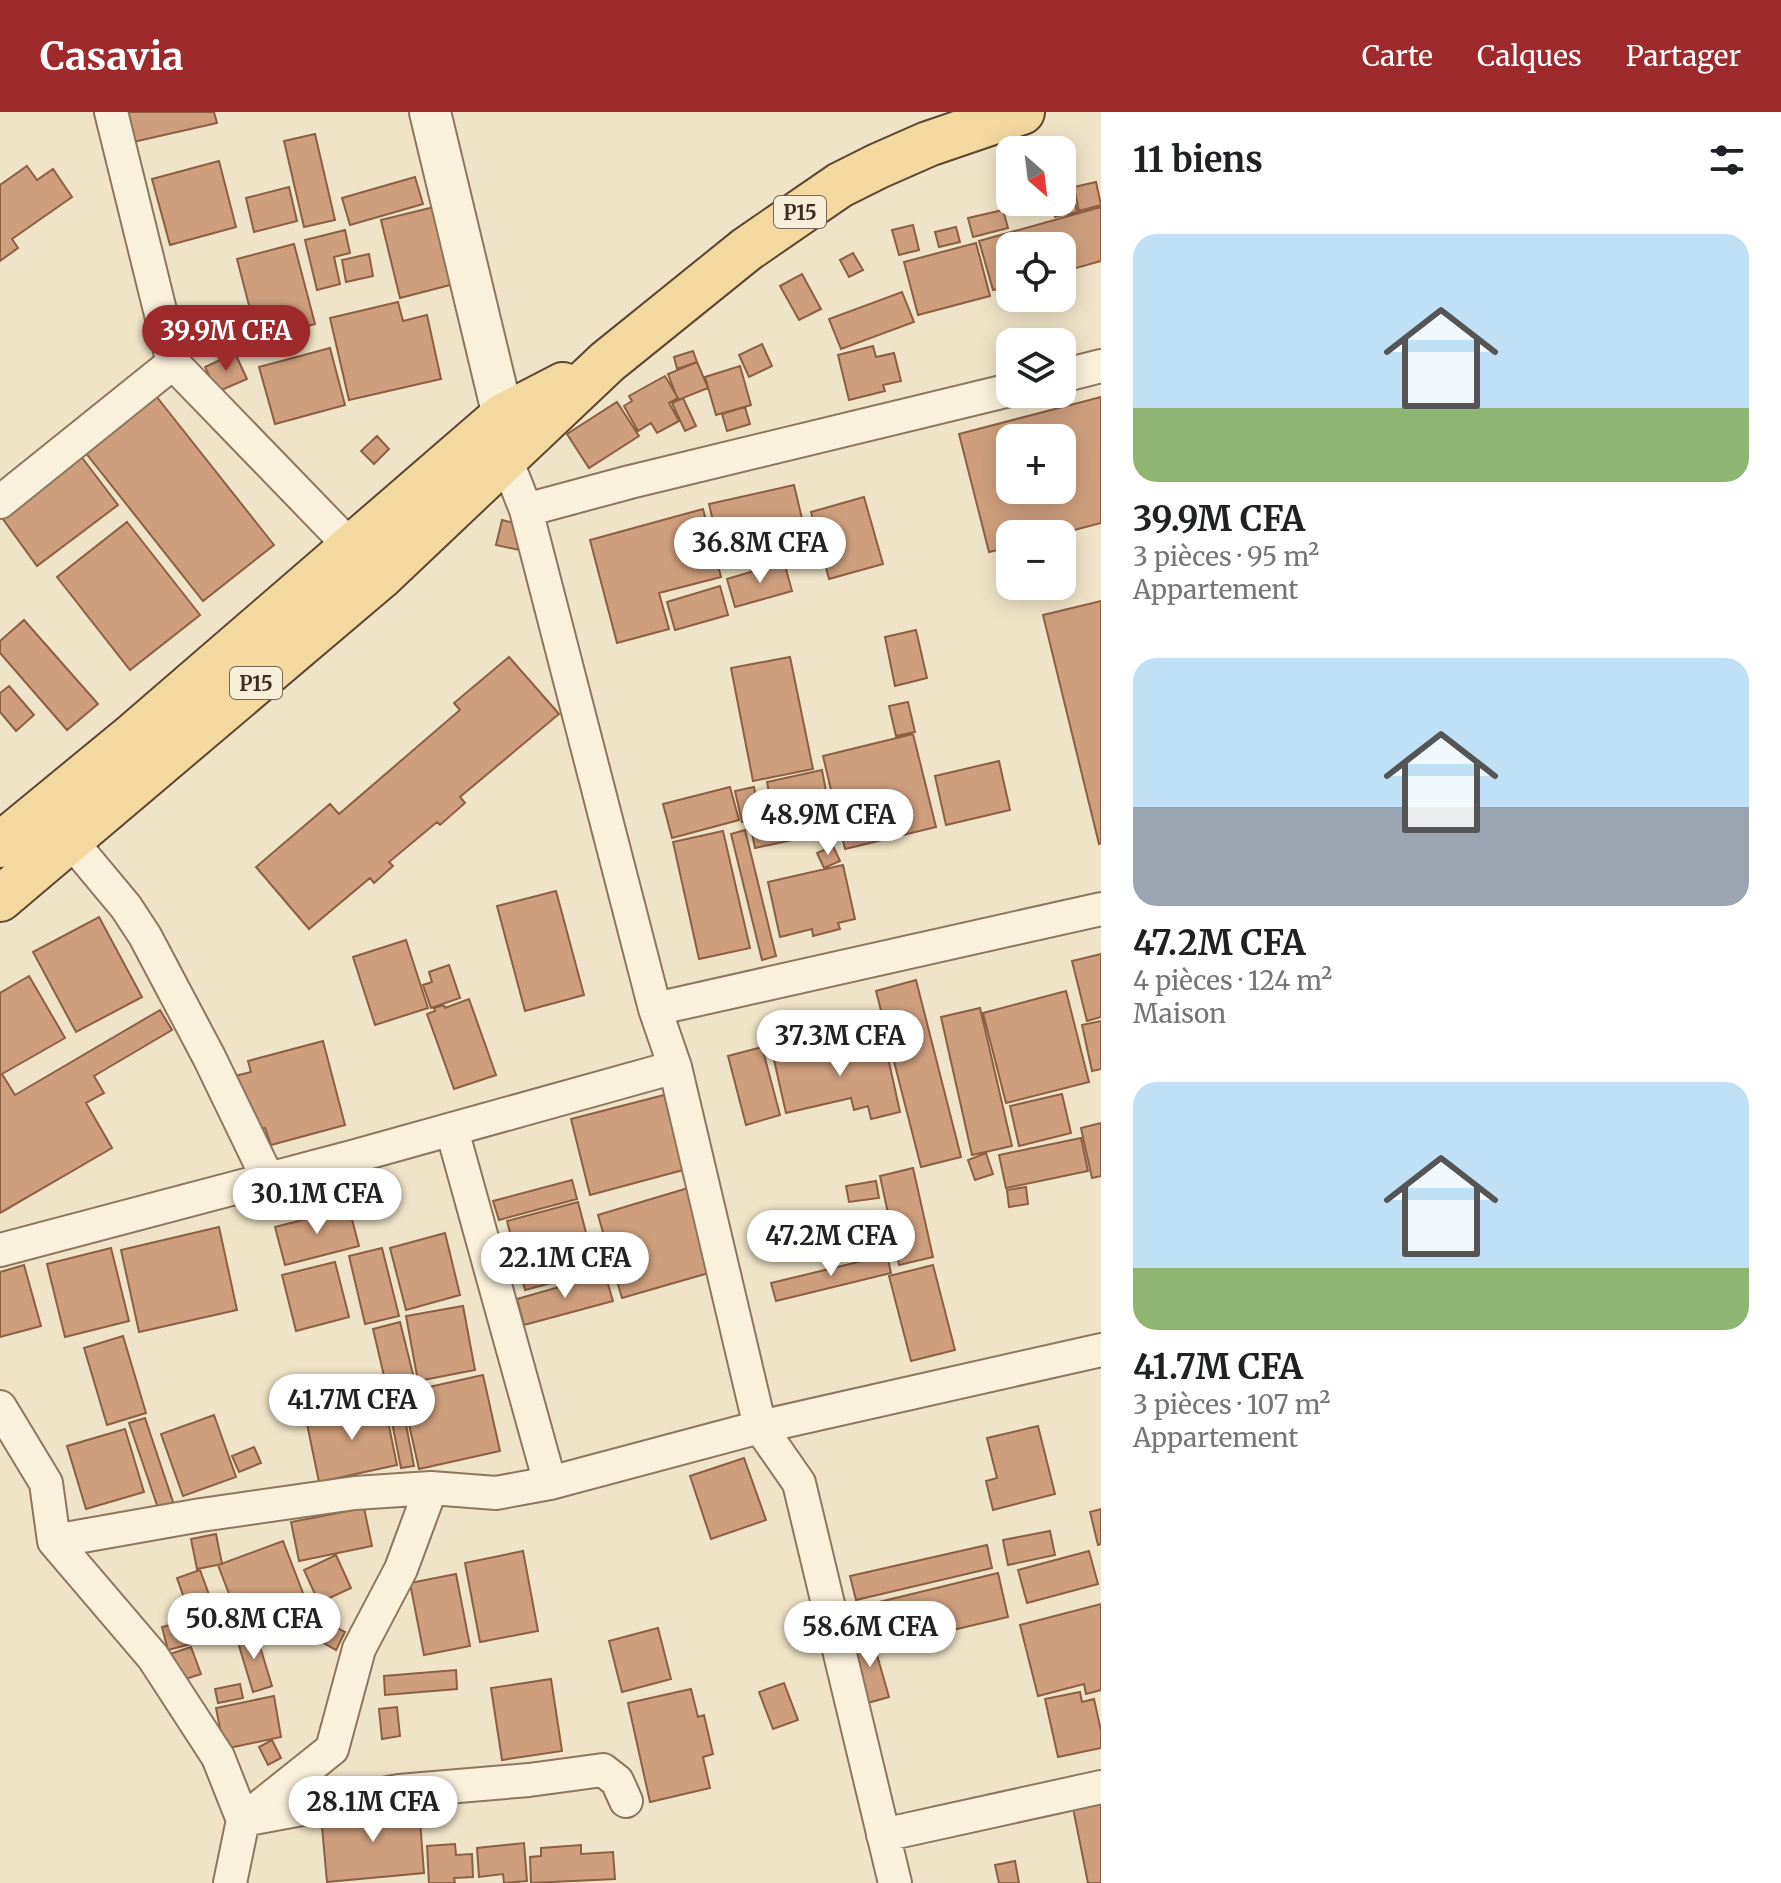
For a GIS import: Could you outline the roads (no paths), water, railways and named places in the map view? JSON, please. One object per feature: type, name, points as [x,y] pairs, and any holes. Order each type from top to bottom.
[{"type":"main road","name":"P15","points":[[0,845],[58,825],[380,577],[607,362],[747,249],[840,185],[928,144],[1022,112]]},
{"type":"main road","name":"P15","points":[[0,899],[58,825],[352,548],[503,416],[607,362]]},
{"type":"street","points":[[111,112],[173,363],[352,548]]},
{"type":"street","points":[[430,112],[503,416],[506,459],[526,510],[655,1009],[675,1067],[760,1427],[799,1483],[895,1883]]},
{"type":"street","points":[[0,502],[173,363]]},
{"type":"street","points":[[1076,372],[1101,366]]},
{"type":"street","points":[[526,510],[996,393]]},
{"type":"street","points":[[58,825],[126,907],[145,936],[209,1057],[268,1179]]},
{"type":"street","points":[[655,1009],[1101,909]]},
{"type":"street","points":[[0,1250],[452,1130],[675,1067]]},
{"type":"street","points":[[452,1130],[550,1483]]},
{"type":"street","points":[[54,1541],[201,1515],[355,1493],[431,1488],[496,1493],[550,1483],[760,1427],[1101,1350]]},
{"type":"street","points":[[0,1407],[46,1483],[54,1541],[153,1657],[218,1757],[243,1820],[230,1883]]},
{"type":"street","points":[[243,1820],[332,1749],[359,1649],[401,1569],[431,1488]]},
{"type":"street","points":[[243,1820],[399,1791],[603,1770],[617,1781],[626,1801]]},
{"type":"street","points":[[883,1835],[1101,1787]]}]
